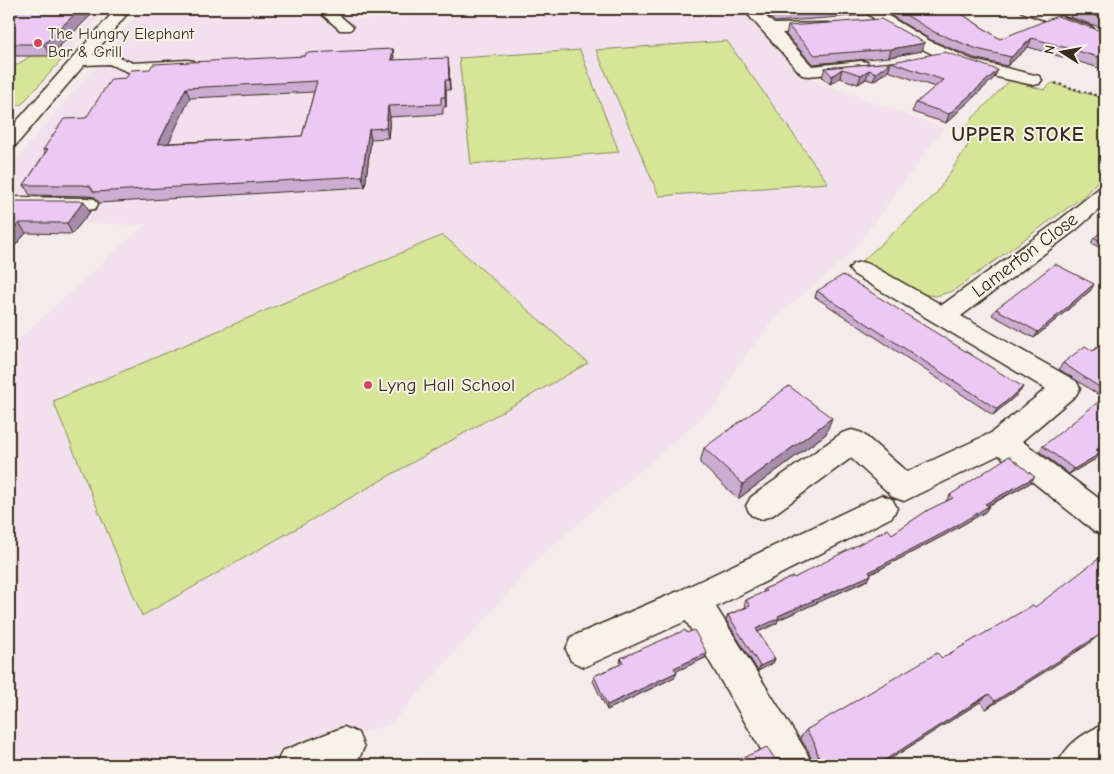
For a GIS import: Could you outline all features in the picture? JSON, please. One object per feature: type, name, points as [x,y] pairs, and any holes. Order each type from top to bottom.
[{"type":"street","points":[[9,141],[16,125],[79,60],[124,9]]},
{"type":"street","points":[[323,9],[346,27]]},
{"type":"street","points":[[750,9],[808,71],[874,65]]},
{"type":"street","points":[[1027,9],[1099,34]]},
{"type":"street","points":[[865,16],[882,20],[905,36],[944,54],[1033,80]]},
{"type":"street","points":[[770,29],[843,24]]},
{"type":"street","points":[[917,59],[944,54]]},
{"type":"street","points":[[79,60],[112,59],[131,68],[208,65]]},
{"type":"street","name":"Lamerton Close","points":[[944,316],[1069,224],[1105,193]]},
{"type":"street","points":[[9,203],[87,204]]},
{"type":"street","points":[[762,506],[852,441],[904,488],[1001,441],[1066,388],[861,269]]},
{"type":"street","points":[[1001,441],[1105,521]]},
{"type":"street","points":[[584,649],[693,600],[880,508]]},
{"type":"street","points":[[693,600],[792,765]]},
{"type":"street","points":[[1078,765],[1105,744]]},
{"type":"street","points":[[296,765],[344,747]]},
{"type":"path","points":[[1033,80],[1052,82],[1105,98]]},
{"type":"shaded area","name":"Lyng Hall School","points":[[143,9],[353,9],[355,19],[578,9],[747,9],[812,80],[944,128],[850,255],[777,316],[738,365],[717,405],[541,556],[392,723],[267,765],[9,765],[9,348],[144,225],[9,221],[9,168]]},
{"type":"shaded area","points":[[102,15],[66,55],[32,55],[9,17]]},
{"type":"green space","points":[[727,41],[828,183],[659,196],[596,50]]},
{"type":"green space","points":[[580,50],[619,152],[471,164],[459,58]]},
{"type":"green space","points":[[32,55],[66,55],[22,104],[9,109],[9,70]]},
{"type":"green space","points":[[1010,80],[1044,90],[1052,83],[1105,99],[1105,173],[1084,196],[953,291],[936,296],[920,294],[861,262],[936,194],[972,139],[962,129]]},
{"type":"green space","points":[[443,235],[588,363],[142,616],[53,401]]},
{"type":"building","points":[[22,9],[80,9],[44,44],[9,44],[9,16]]},
{"type":"building","points":[[771,9],[842,9],[776,14]]},
{"type":"building","points":[[896,9],[954,9],[1000,39],[1057,16],[1105,31],[1105,59],[1032,38],[1011,57],[977,49],[934,32]]},
{"type":"building","points":[[1074,9],[1105,9],[1105,19]]},
{"type":"building","points":[[881,19],[925,43],[891,49],[815,55],[788,26]]},
{"type":"building","points":[[393,49],[391,60],[448,58],[449,80],[445,80],[445,97],[441,97],[441,104],[388,106],[386,128],[369,129],[362,176],[94,192],[90,186],[82,185],[24,185],[48,149],[43,150],[64,119],[86,118],[111,79],[126,78],[131,70],[150,69],[153,64],[305,56],[306,53]],"holes":[[[317,81],[302,136],[158,144],[186,88]]]},
{"type":"building","points":[[945,52],[998,70],[949,114],[916,103],[943,80],[891,62]]},
{"type":"building","points":[[891,62],[876,73],[869,70],[861,75],[842,69],[832,76],[825,68]]},
{"type":"building","points":[[14,201],[84,201],[67,223],[19,223],[9,234],[9,208]]},
{"type":"building","points":[[1105,229],[1105,242],[1094,238]]},
{"type":"building","points":[[1055,264],[1094,284],[1038,332],[996,309]]},
{"type":"building","points":[[843,275],[1023,387],[997,409],[817,291]]},
{"type":"building","points":[[1105,341],[1105,391],[1063,363],[1085,346],[1093,351]]},
{"type":"building","points":[[789,386],[832,418],[743,484],[704,448]]},
{"type":"building","points":[[1102,399],[1105,401],[1105,444],[1096,450],[1101,453],[1074,469],[1043,446]]},
{"type":"building","points":[[1009,456],[1035,477],[985,504],[989,506],[947,531],[869,572],[871,575],[778,616],[779,618],[756,629],[775,659],[760,666],[728,615],[750,606],[746,600],[766,591],[764,589],[794,578],[888,529],[892,534],[928,510],[953,498],[950,495]]},
{"type":"building","points":[[1105,554],[1105,630],[995,701],[989,694],[877,765],[727,765],[767,747],[775,759],[819,759],[814,742],[806,730],[937,653],[942,658],[1033,605],[1035,607]]},
{"type":"building","points":[[685,630],[687,633],[694,630],[707,653],[674,668],[677,672],[607,705],[594,676],[623,663],[621,658]]},
{"type":"place","name":"The Hungry Elephant Bar & Grill","points":[[38,43]]},
{"type":"place","name":"Lyng Hall School","points":[[368,385]]},
{"type":"district","name":"UPPER STOKE","points":[[1018,134]]}]
